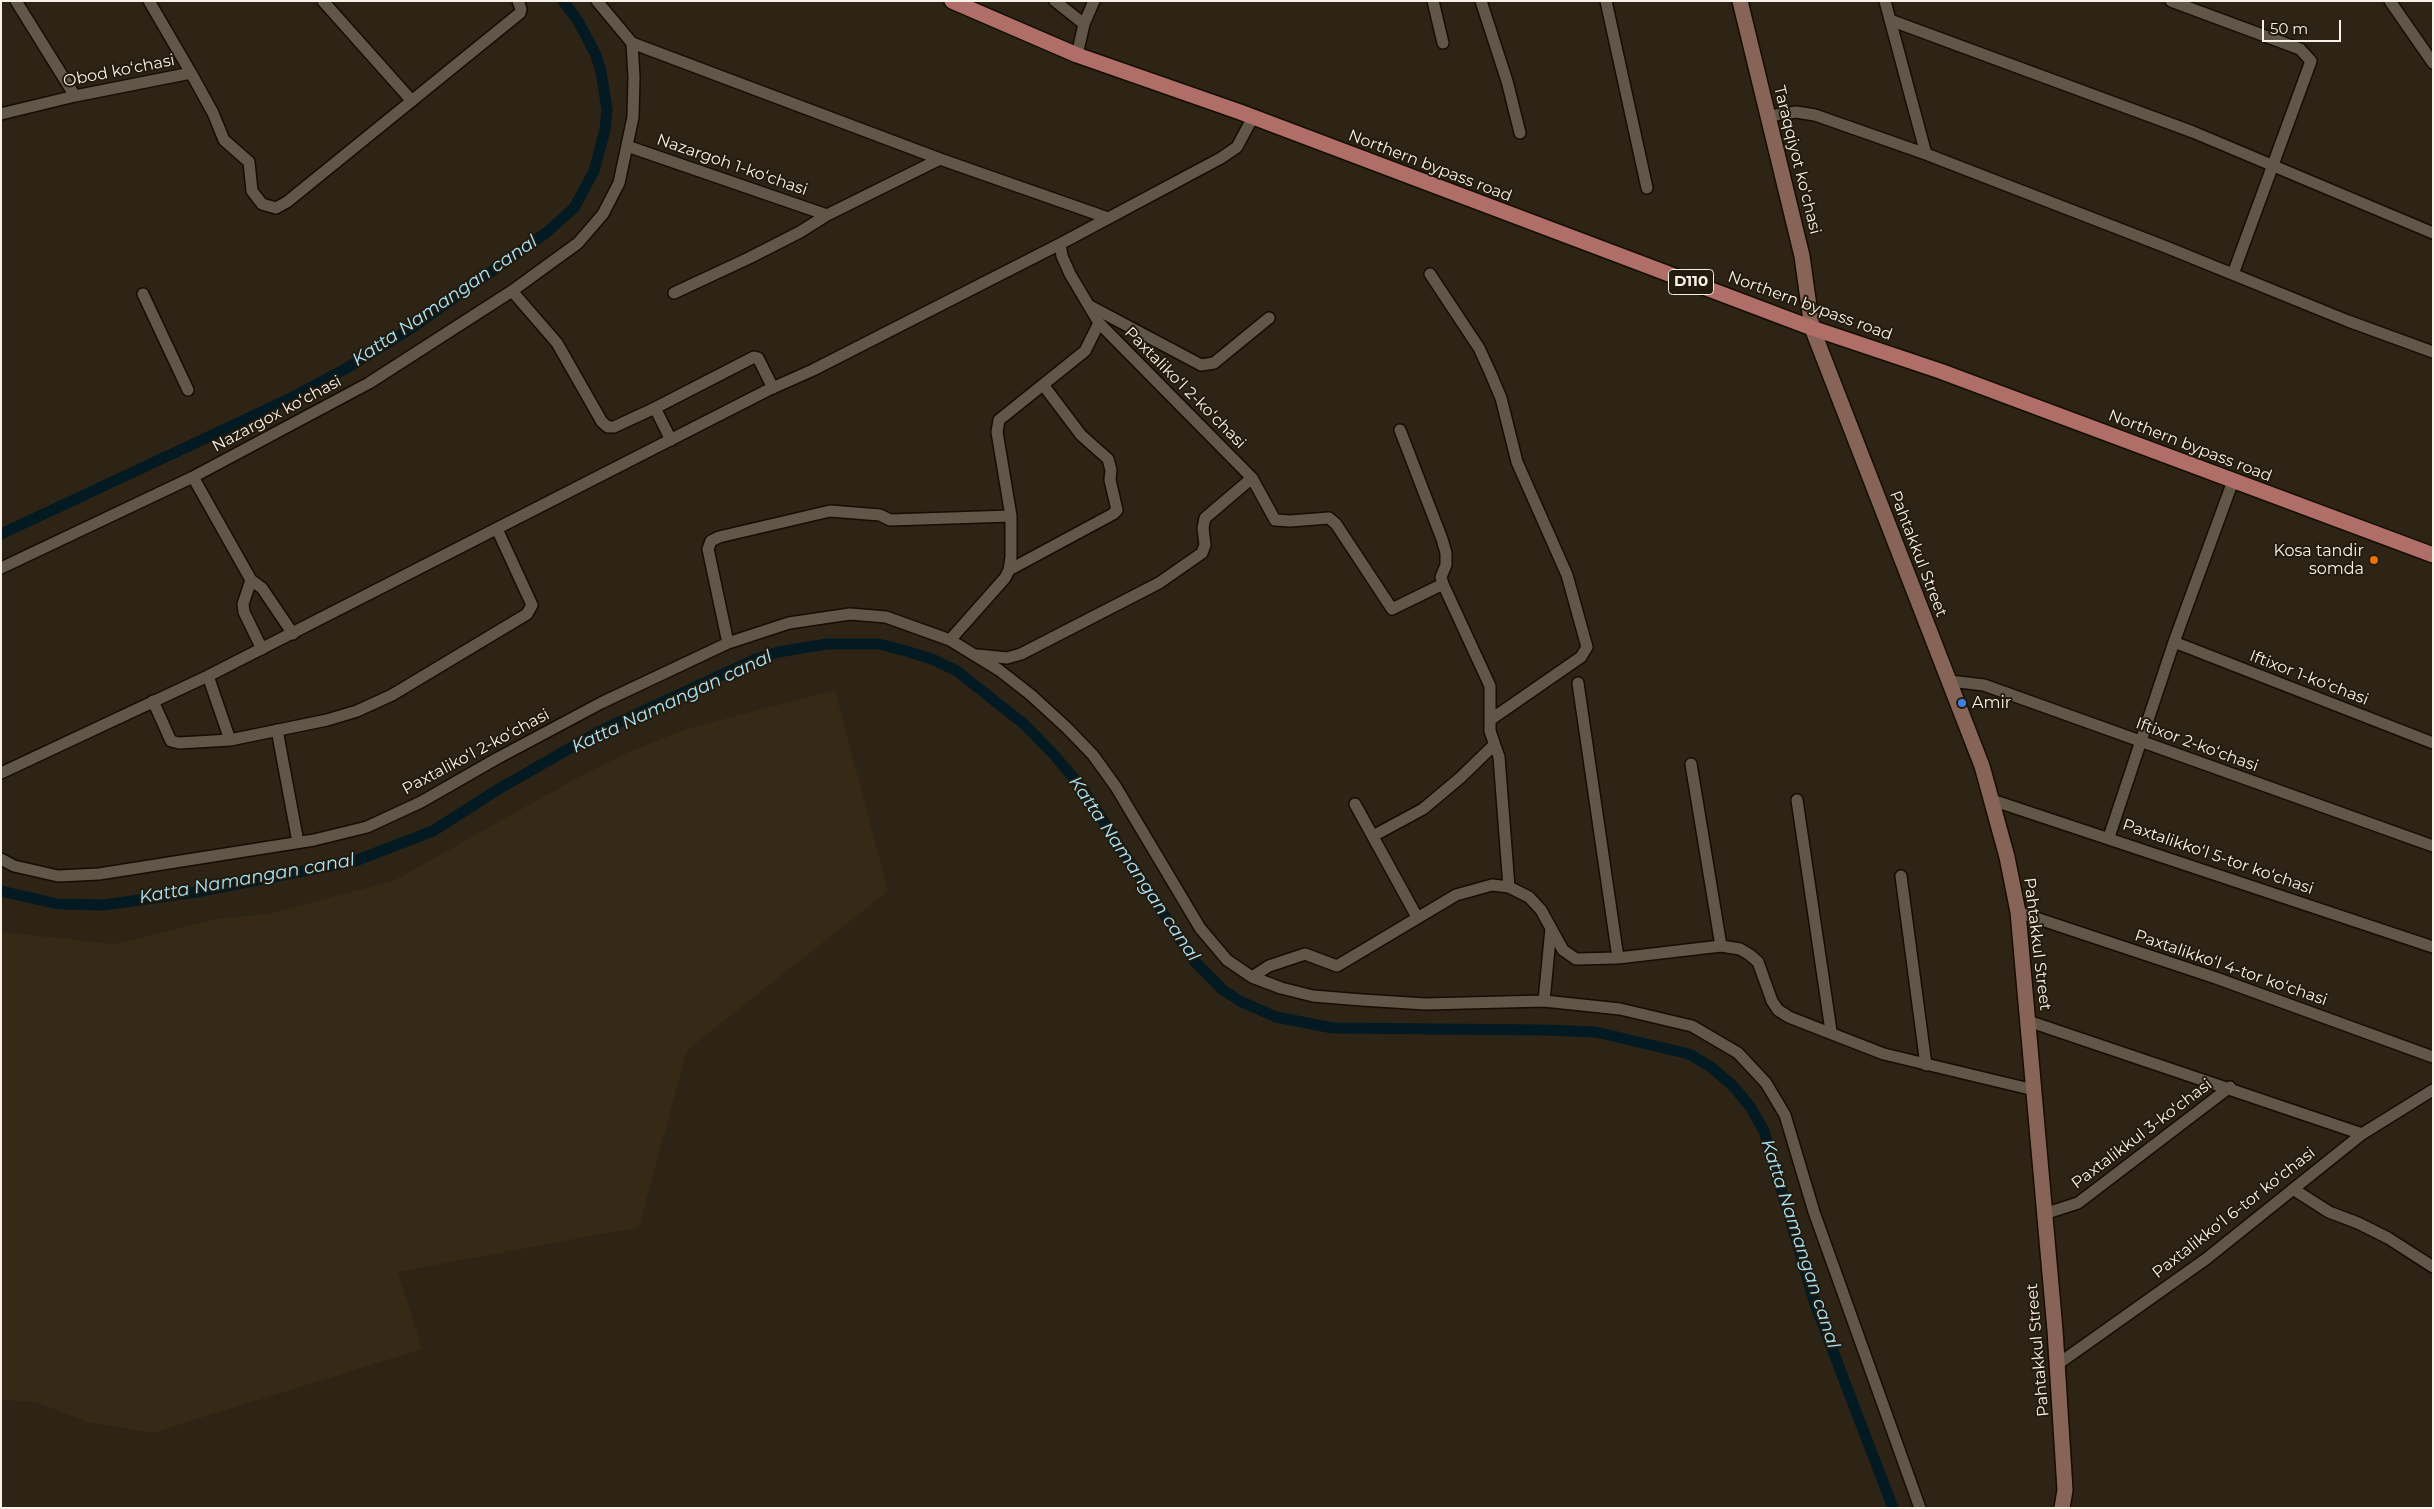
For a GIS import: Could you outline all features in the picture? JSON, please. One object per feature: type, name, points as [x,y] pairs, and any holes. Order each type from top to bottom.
[{"type":"main road","name":"Northern bypass road","points":[[952,1],[1077,55],[1253,117],[1812,328],[1940,371],[2433,555]]},
{"type":"street","points":[[16,1],[74,96]]},
{"type":"street","name":"Obod koʻchasi","points":[[1,114],[74,96],[191,73],[149,1]]},
{"type":"street","points":[[323,1],[412,101]]},
{"type":"street","points":[[191,73],[213,114],[224,140],[249,162],[252,191],[262,204],[276,208],[287,202],[520,13],[521,9],[518,1]]},
{"type":"street","points":[[597,1],[632,42],[940,159],[1108,218]]},
{"type":"street","points":[[1055,1],[1084,24]]},
{"type":"street","points":[[1077,55],[1084,24],[1094,1]]},
{"type":"street","points":[[1433,1],[1443,43]]},
{"type":"street","points":[[1482,1],[1502,63],[1520,133]]},
{"type":"street","points":[[1606,1],[1647,188]]},
{"type":"street","name":"Taraqqiyot koʻchasi","points":[[1740,1],[1802,256],[1812,328]]},
{"type":"street","points":[[1885,1],[1926,154]]},
{"type":"street","points":[[2170,1],[2300,49],[2311,59],[2312,63],[2233,274]]},
{"type":"street","points":[[2390,1],[2433,63]]},
{"type":"street","points":[[1890,20],[2193,132],[2433,233]]},
{"type":"street","name":"Nazargox koʻchasi","points":[[1,568],[193,477],[369,384],[512,291],[578,243],[603,214],[619,183],[633,117],[634,77],[632,42]]},
{"type":"street","points":[[1769,116],[1796,112],[1815,115],[1926,154],[2348,321],[2433,352]]},
{"type":"street","points":[[1,773],[293,634],[670,440],[813,370],[1060,244],[1237,147],[1253,117]]},
{"type":"street","name":"Nazargoh 1-koʻchasi","points":[[627,146],[827,215]]},
{"type":"street","points":[[674,293],[783,241],[827,215],[940,159]]},
{"type":"street","name":"Paxtalikoʻl 2-koʻchasi","points":[[1,859],[14,866],[58,876],[99,874],[298,842],[366,827],[421,802],[496,759],[601,704],[728,643],[789,624],[850,614],[886,617],[950,640],[974,655],[1006,658],[1021,654],[1159,583],[1202,552],[1205,545],[1203,528],[1205,518],[1252,478],[1099,323],[1070,274],[1062,256],[1060,244]]},
{"type":"street","points":[[1430,274],[1479,348],[1501,398],[1517,462],[1567,575],[1587,647],[1581,657],[1490,720]]},
{"type":"street","points":[[512,291],[557,343],[602,422],[608,427],[656,408],[754,357],[758,358],[773,388]]},
{"type":"street","points":[[143,294],[188,390]]},
{"type":"street","points":[[1090,306],[1201,365],[1214,363],[1269,318]]},
{"type":"street","points":[[950,640],[1005,578],[1009,570],[1011,557],[1011,516],[997,432],[999,420],[1007,411],[1044,386],[1084,352],[1099,323]]},
{"type":"street","name":"Pahtakkul Street","points":[[1812,328],[1950,682],[1992,800],[2018,912],[2058,1364],[2065,1490],[2062,1508]]},
{"type":"street","points":[[1009,570],[1113,514],[1117,510],[1110,480],[1111,470],[1108,459],[1081,434],[1044,386]]},
{"type":"street","points":[[656,408],[670,440]]},
{"type":"street","points":[[1400,430],[1446,553],[1446,565],[1441,577],[1443,584],[1490,686],[1490,720],[1494,745],[1499,757],[1509,887]]},
{"type":"street","points":[[193,477],[250,580],[262,588],[293,634]]},
{"type":"street","points":[[1252,478],[1275,520],[1290,521],[1324,517],[1329,518],[1336,524],[1390,608],[1394,609],[1443,584]]},
{"type":"street","points":[[2109,837],[2174,642],[2233,481]]},
{"type":"street","points":[[728,643],[708,549],[711,541],[719,537],[830,511],[880,516],[890,520],[1011,516]]},
{"type":"street","points":[[153,701],[170,741],[179,743],[230,740],[277,730],[357,711],[392,695],[527,614],[532,605],[497,529]]},
{"type":"street","points":[[250,580],[243,604],[244,612],[262,649]]},
{"type":"street","name":"Iftixor 1-koʻchasi","points":[[2174,642],[2433,743]]},
{"type":"street","points":[[974,655],[1031,695],[1093,755],[1116,787],[1200,928],[1227,960],[1252,977],[1273,986],[1313,996],[1424,1004],[1544,1001],[1620,1009],[1692,1026],[1738,1053],[1766,1083],[1785,1115],[1817,1222],[1873,1373],[1920,1508]]},
{"type":"street","points":[[208,676],[230,740]]},
{"type":"street","name":"Iftixor 2-koʻchasi","points":[[1950,682],[1984,686],[2433,846]]},
{"type":"street","points":[[1578,683],[1618,958]]},
{"type":"street","points":[[277,730],[298,842]]},
{"type":"street","points":[[1376,840],[1423,809],[1460,778],[1494,745]]},
{"type":"street","points":[[1691,764],[1721,946]]},
{"type":"street","points":[[1797,800],[1831,1031]]},
{"type":"street","name":"Paxtalikkoʻl 5-tor koʻchasi","points":[[1992,800],[2109,837],[2433,947]]},
{"type":"street","points":[[1355,804],[1417,917]]},
{"type":"street","points":[[1901,876],[1926,1065]]},
{"type":"street","points":[[1252,977],[1270,966],[1305,954],[1337,966],[1456,895],[1474,888],[1492,885],[1509,887],[1529,897],[1541,910],[1563,950],[1576,959],[1618,958],[1721,946],[1740,950],[1758,962],[1772,1001],[1778,1010],[1789,1017],[1831,1031],[1884,1054],[2034,1090]]},
{"type":"street","name":"Paxtalikkoʻl 4-tor koʻchasi","points":[[2018,912],[2216,978],[2433,1057]]},
{"type":"street","points":[[1544,1001],[1551,928]]},
{"type":"street","name":"Paxtalikkul 3-koʻchasi","points":[[2028,1020],[2230,1087],[2362,1134]]},
{"type":"street","name":"Paxtalikkul 3-koʻchasi","points":[[2044,1214],[2078,1203],[2230,1087]]},
{"type":"street","name":"Paxtalikkoʻl 6-tor koʻchasi","points":[[2058,1364],[2206,1259],[2362,1134],[2433,1090]]},
{"type":"street","points":[[2293,1189],[2329,1212],[2358,1223],[2388,1238],[2433,1268]]},
{"type":"shaded area","points":[[835,690],[888,891],[687,1050],[639,1227],[398,1272],[422,1349],[152,1433],[88,1422],[35,1402],[1,1400],[1,932],[115,944],[220,918],[268,914],[393,881],[577,778],[629,752],[686,729]]},
{"type":"waterway","name":"Katta Namangan canal","points":[[1,534],[287,400],[347,368],[413,327],[546,233],[574,208],[594,171],[605,130],[607,110],[601,71],[595,53],[578,21],[563,1]]},
{"type":"waterway","name":"Katta Namangan canal","points":[[1,891],[58,904],[104,905],[196,892],[355,861],[433,831],[497,790],[598,732],[756,659],[778,652],[827,644],[879,644],[932,659],[957,671],[1025,725],[1055,756],[1082,788],[1195,962],[1223,990],[1240,1001],[1276,1017],[1333,1028],[1596,1032],[1689,1054],[1711,1067],[1734,1087],[1751,1108],[1764,1131],[1815,1304],[1893,1508]]},
{"type":"place","name":"Kosa tandir somda","points":[[2374,560]]},
{"type":"place","name":"Amir","points":[[1962,703]]}]
